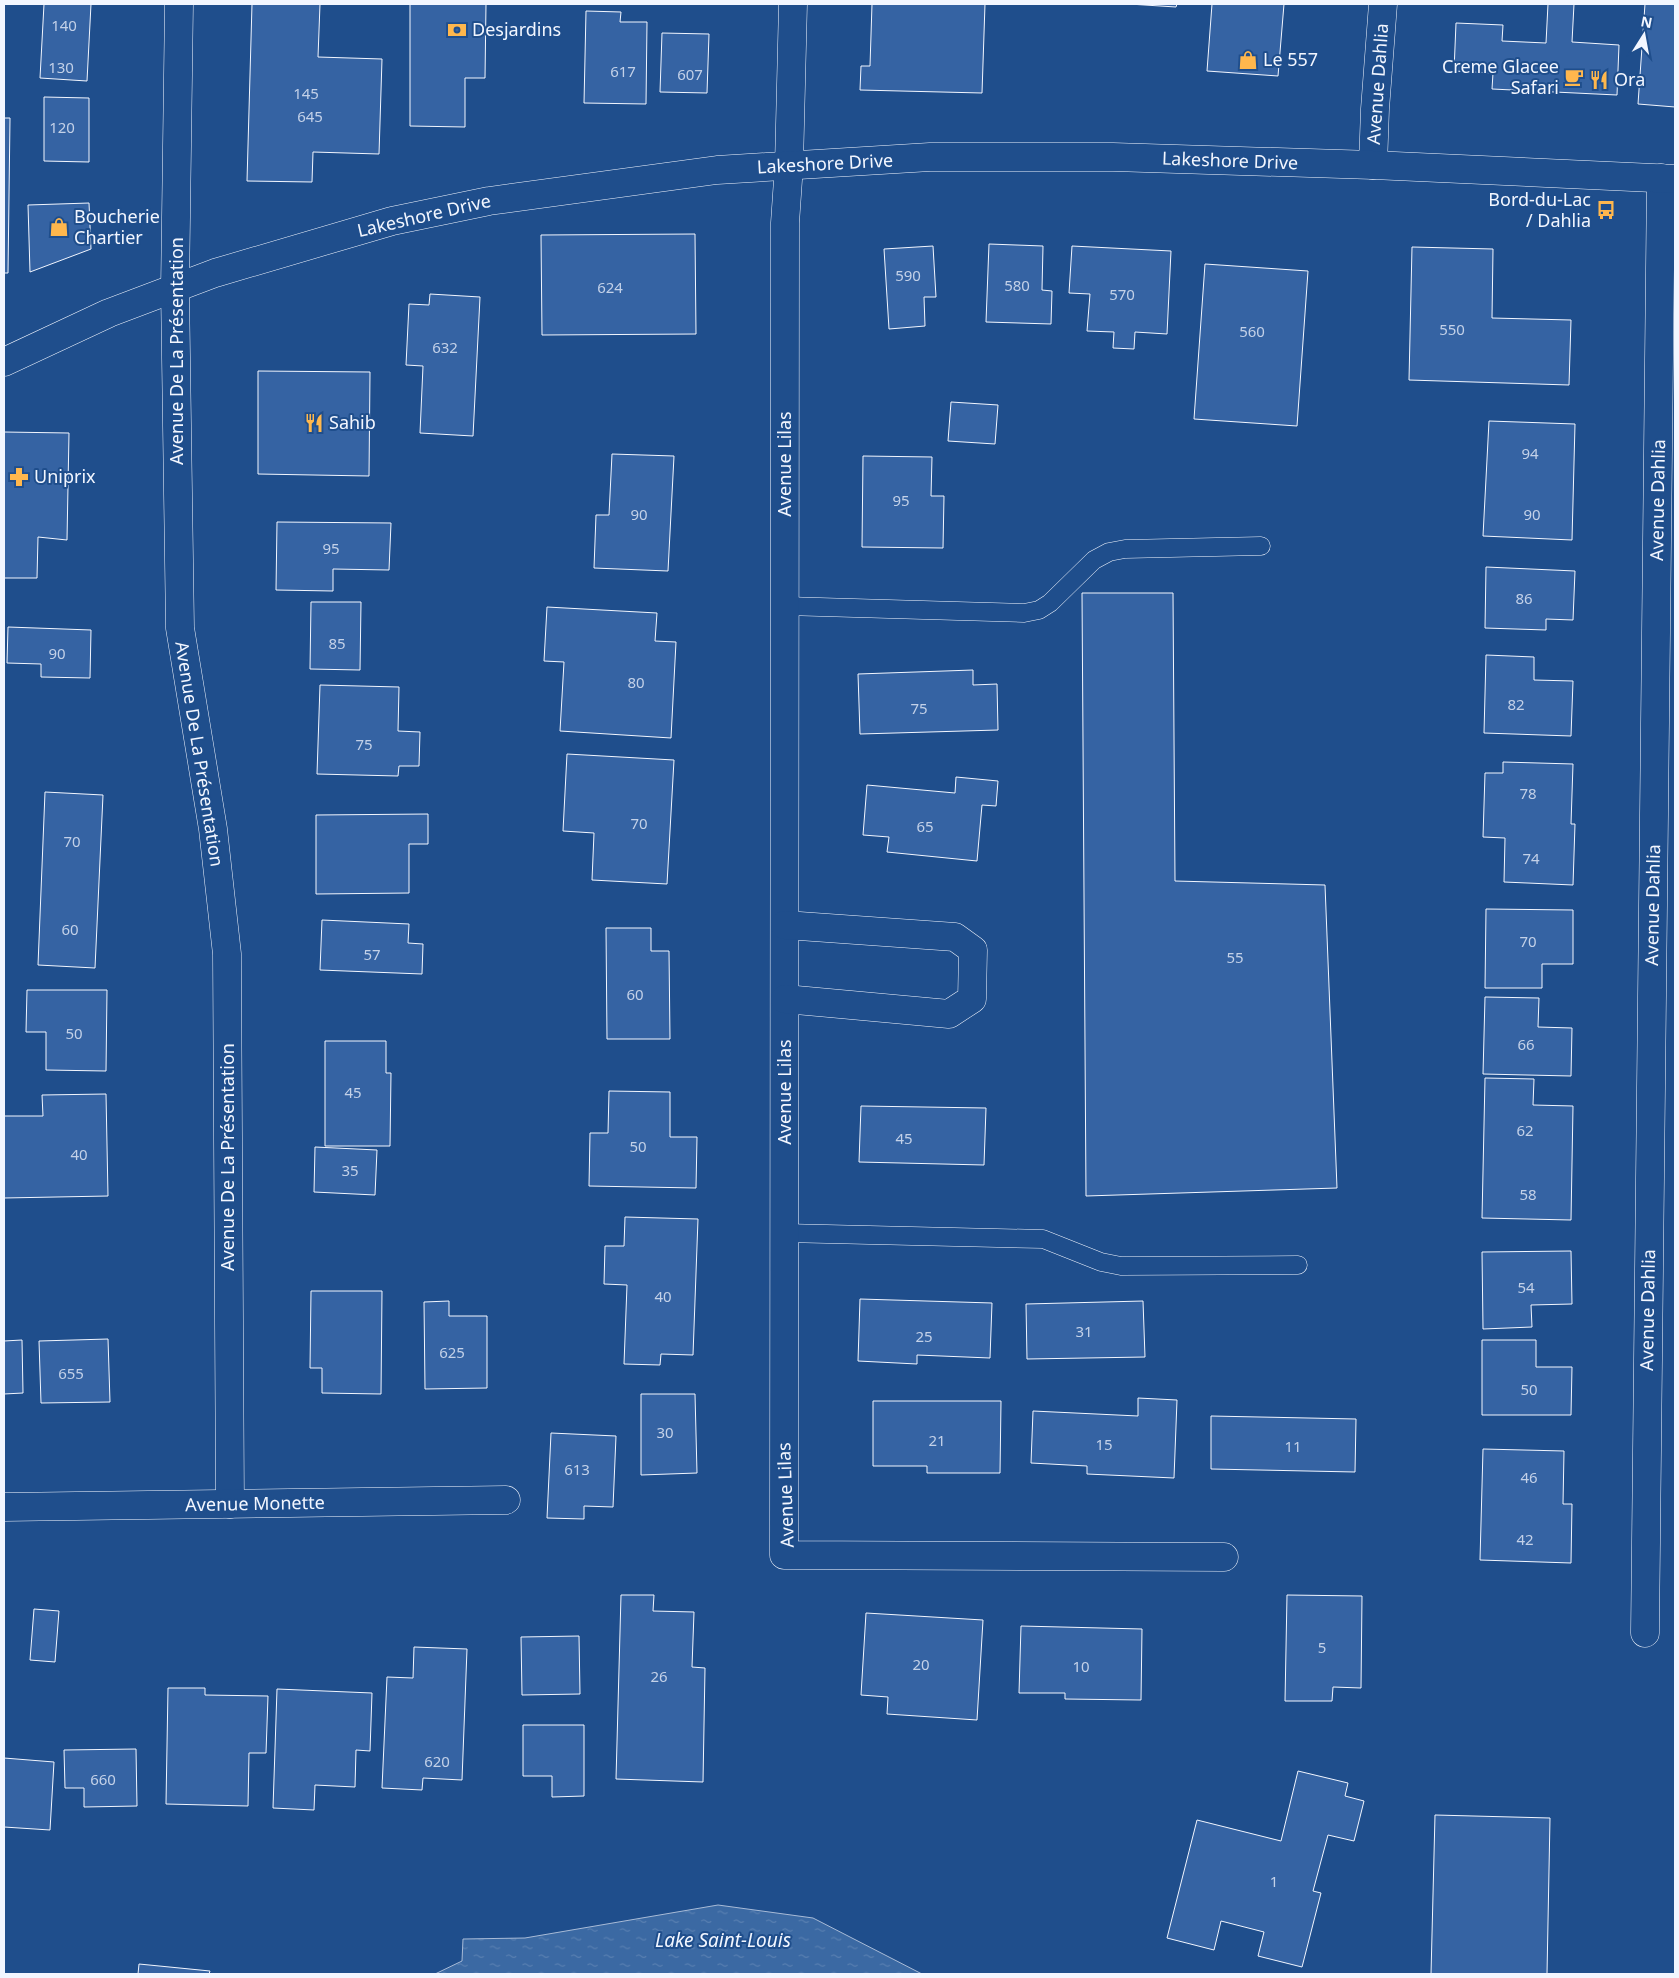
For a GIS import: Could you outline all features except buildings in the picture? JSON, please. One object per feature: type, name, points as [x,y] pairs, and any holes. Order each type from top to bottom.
[{"type":"street","name":"Avenue De La Présentation","points":[[179,4],[175,289],[180,628],[213,829],[227,954],[230,1504]]},
{"type":"street","name":"Avenue Lilas","points":[[793,4],[789,165],[785,223],[784,1555],[1224,1558]]},
{"type":"street","name":"Avenue Dahlia","points":[[1374,164],[1375,109],[1383,4]]},
{"type":"street","name":"Lakeshore Drive","points":[[4,362],[109,314],[175,289],[244,264],[392,221],[489,201],[717,170],[947,157],[1113,157],[1374,164],[1668,178]]},
{"type":"street","name":"Avenue Dahlia","points":[[1645,1633],[1668,178]]},
{"type":"street","points":[[785,925],[955,937],[973,950],[972,999],[949,1014],[785,999]]},
{"type":"street","name":"Avenue Monette","points":[[4,1507],[506,1500]]},
{"type":"lane","points":[[785,606],[1024,613],[1039,610],[1050,603],[1094,560],[1109,552],[1124,548],[1261,546]]},
{"type":"lane","points":[[784,1233],[1043,1239],[1101,1262],[1121,1266],[1298,1265]]},
{"type":"water","name":"Lake Saint-Louis","points":[[718,1905],[813,1918],[922,1974],[435,1974],[462,1961],[463,1939],[525,1938]]},
{"type":"place","name":"Desjardins","points":[[457,30]]},
{"type":"place","name":"Le 557","points":[[1248,60]]},
{"type":"place","name":"Creme Glacee Safari","points":[[1574,77]]},
{"type":"place","name":"Ora","points":[[1599,80]]},
{"type":"place","name":"Bord-du-Lac / Dahlia","points":[[1606,210]]},
{"type":"place","name":"Boucherie Chartier","points":[[59,227]]},
{"type":"place","name":"Sahib","points":[[314,423]]},
{"type":"place","name":"Uniprix","points":[[19,477]]}]
